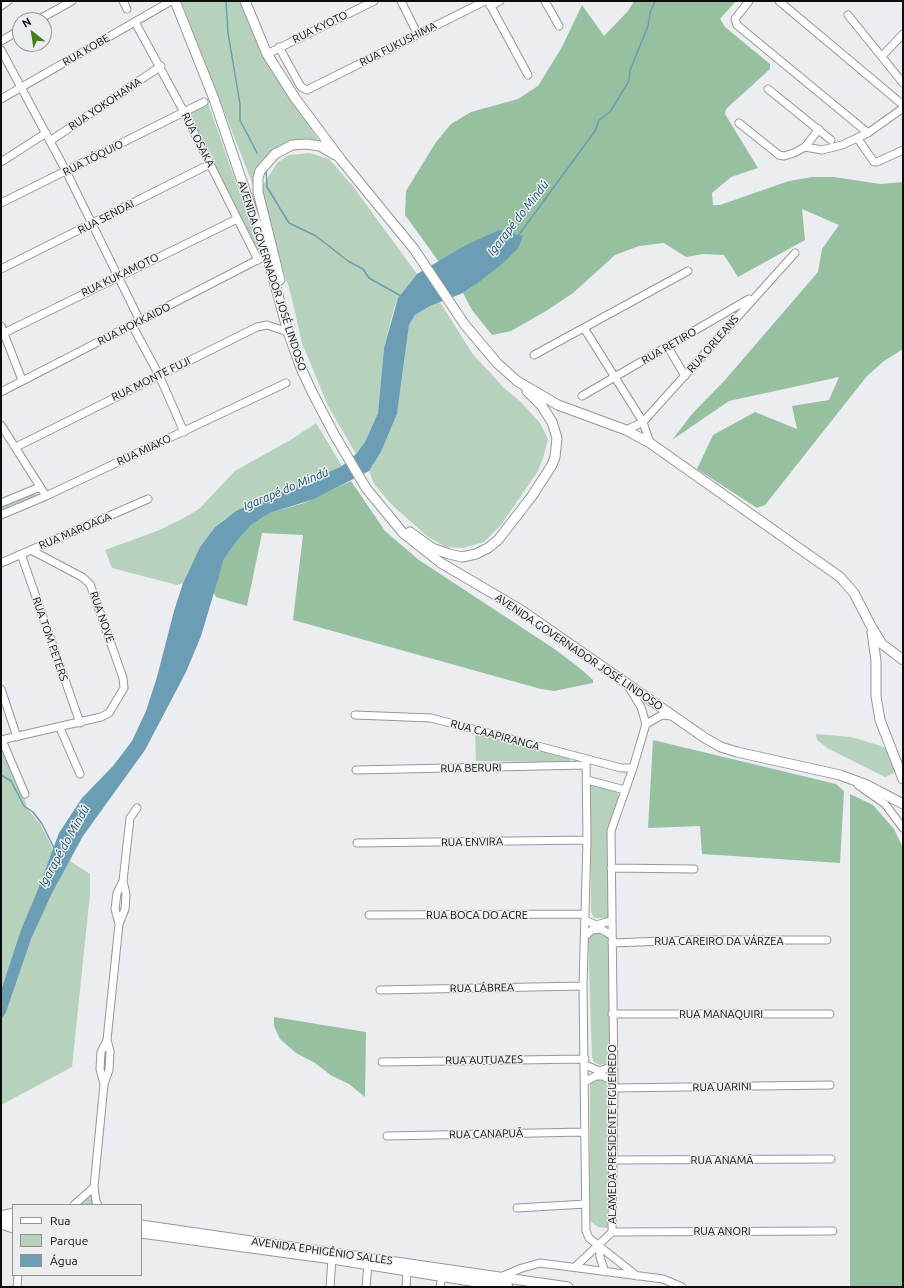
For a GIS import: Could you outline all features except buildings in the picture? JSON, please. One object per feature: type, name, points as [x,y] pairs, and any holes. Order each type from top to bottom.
[{"type":"main road","name":"AVENIDA GOVERNADOR JOSÉ LINDOSO","points":[[175,1],[214,99],[267,255],[288,332],[312,392],[334,434],[366,488],[403,532],[441,564],[503,598],[672,716],[721,747],[758,757],[840,775],[866,785],[903,804]]},
{"type":"main road","points":[[245,1],[267,54],[295,98],[342,162],[414,249],[482,348],[542,406],[555,428],[557,447],[552,465],[540,484],[498,540],[488,548],[476,554],[462,556],[449,554],[432,548],[382,508]]},
{"type":"main road","points":[[279,297],[281,285],[258,192],[258,178],[260,171],[275,154],[292,145],[306,144],[320,146],[332,152],[342,162]]},
{"type":"main road","points":[[516,381],[558,404],[626,430],[650,443],[840,577],[854,593],[882,644],[903,660]]},
{"type":"main road","points":[[871,626],[876,661],[877,704],[885,736],[903,779]]},
{"type":"main road","points":[[1,1216],[12,1213]]},
{"type":"main road","points":[[1,1224],[12,1222]]},
{"type":"main road","name":"AVENIDA EPHIGÊNIO SALLES","points":[[142,1226],[503,1276],[568,1287]]},
{"type":"main road","name":"AVENIDA EPHIGÊNIO SALLES","points":[[142,1233],[368,1264],[442,1276],[479,1285],[508,1287]]},
{"type":"street","points":[[1,6],[8,1]]},
{"type":"street","points":[[52,12],[72,1]]},
{"type":"street","points":[[123,1],[127,9]]},
{"type":"street","name":"RUA KOBE","points":[[1,99],[171,1]]},
{"type":"street","name":"RUA KYOTO","points":[[267,54],[374,1]]},
{"type":"street","points":[[401,1],[418,33]]},
{"type":"street","name":"RUA FUKUSHIMA","points":[[279,47],[301,87],[307,90],[418,33],[488,3],[500,1]]},
{"type":"street","points":[[545,1],[559,26]]},
{"type":"street","points":[[749,1],[735,18],[737,25],[868,133]]},
{"type":"street","points":[[779,1],[903,105]]},
{"type":"street","points":[[488,3],[528,75]]},
{"type":"street","points":[[848,15],[903,83]]},
{"type":"street","name":"RUA OSAKA","points":[[136,22],[184,112],[258,260]]},
{"type":"street","points":[[882,56],[903,34]]},
{"type":"street","points":[[1,41],[12,35]]},
{"type":"street","points":[[1,50],[66,171],[140,321]]},
{"type":"street","name":"RUA YOKOHAMA","points":[[50,141],[160,66]]},
{"type":"street","points":[[768,89],[831,140]]},
{"type":"street","name":"RUA TÓQUIO","points":[[1,203],[204,102]]},
{"type":"street","points":[[805,147],[827,150],[858,139],[903,108]]},
{"type":"street","points":[[739,123],[779,155],[784,156],[805,147],[819,129]]},
{"type":"street","points":[[1,162],[46,133]]},
{"type":"street","points":[[858,139],[874,162],[903,150]]},
{"type":"street","name":"RUA SENDAI","points":[[1,269],[210,164]]},
{"type":"street","name":"RUA KUKAMOTO","points":[[3,329],[237,218]]},
{"type":"street","name":"RUA ORLEANS","points":[[626,430],[643,422],[796,253]]},
{"type":"street","name":"RUA HOKKAIDO","points":[[1,392],[267,255]]},
{"type":"street","points":[[534,355],[688,271]]},
{"type":"street","name":"RUA RETIRO","points":[[582,396],[756,296]]},
{"type":"street","points":[[132,325],[159,375],[184,432]]},
{"type":"street","name":"RUA MONTE FUJI","points":[[16,447],[257,327],[267,325],[288,332]]},
{"type":"street","points":[[584,328],[643,422],[650,443]]},
{"type":"street","points":[[3,329],[22,380]]},
{"type":"street","points":[[668,347],[685,376]]},
{"type":"street","name":"RUA MIAKO","points":[[1,515],[46,496],[286,383]]},
{"type":"street","points":[[1,425],[46,496]]},
{"type":"street","points":[[1,503],[40,487]]},
{"type":"street","name":"RUA MAROAGA","points":[[1,563],[148,499]]},
{"type":"street","name":"RUA NOVE","points":[[31,550],[82,577],[92,589],[124,685],[122,692],[109,713],[80,723]]},
{"type":"street","name":"RUA TOM PETERS","points":[[21,554],[80,723]]},
{"type":"street","points":[[626,683],[641,707],[646,724],[662,715],[672,716]]},
{"type":"street","points":[[1,689],[17,736]]},
{"type":"street","name":"RUA CAAPIRANGA","points":[[355,715],[431,718],[586,762],[621,768],[633,768]]},
{"type":"street","points":[[25,794],[2,740],[80,723]]},
{"type":"street","name":"ALAMEDA PRESIDENTE FIGUEIREDO","points":[[599,1245],[612,1232],[614,1085],[611,939],[611,828],[633,768],[646,724]]},
{"type":"street","points":[[60,728],[80,774]]},
{"type":"street","points":[[586,762],[587,840],[583,986],[586,1081],[586,1231],[589,1238],[599,1245],[618,1263],[637,1276]]},
{"type":"street","name":"RUA BERURI","points":[[356,770],[586,762]]},
{"type":"street","points":[[587,780],[625,788],[626,773],[621,768]]},
{"type":"street","points":[[840,775],[877,797],[893,814],[903,828]]},
{"type":"street","points":[[98,1204],[94,1187],[104,1084],[100,1069],[101,1052],[107,1040],[119,924],[115,909],[118,892],[123,881],[130,818],[138,808]]},
{"type":"street","name":"RUA ENVIRA","points":[[357,843],[587,840]]},
{"type":"street","points":[[611,868],[694,869]]},
{"type":"street","name":"RUA BOCA DO ACRE","points":[[369,915],[585,917],[596,924],[611,921]]},
{"type":"street","name":"RUA CAREIRO DA VÁRZEA","points":[[585,936],[592,930],[601,929],[611,939],[827,940]]},
{"type":"street","name":"RUA LÁBREA","points":[[380,990],[583,986]]},
{"type":"street","name":"RUA MANAQUIRI","points":[[612,1014],[830,1014]]},
{"type":"street","name":"RUA AUTUAZES","points":[[382,1062],[585,1062],[600,1071],[613,1066]]},
{"type":"street","name":"RUA UARINI","points":[[586,1081],[596,1076],[603,1076],[614,1085],[830,1085]]},
{"type":"street","name":"RUA CANAPUÃ","points":[[387,1136],[585,1132]]},
{"type":"street","name":"RUA ANAMÃ","points":[[613,1160],[831,1159]]},
{"type":"street","points":[[75,1204],[94,1187]]},
{"type":"street","points":[[517,1208],[586,1204]]},
{"type":"street","points":[[1,1224],[12,1229]]},
{"type":"street","name":"RUA ANORI","points":[[612,1232],[833,1231]]},
{"type":"street","points":[[575,1267],[599,1245]]},
{"type":"street","points":[[599,1245],[600,1259],[605,1272]]},
{"type":"street","points":[[330,1287],[332,1259]]},
{"type":"street","points":[[503,1276],[522,1268],[540,1263],[666,1279],[682,1287]]},
{"type":"street","name":"AVENIDA EPHIGÊNIO SALLES","points":[[366,1287],[368,1264]]},
{"type":"street","points":[[406,1287],[407,1271]]},
{"type":"street","points":[[17,1287],[18,1276]]},
{"type":"street","points":[[440,1287],[442,1276]]},
{"type":"green space","points":[[181,1],[240,1],[257,42],[271,70],[319,141],[295,140],[277,147],[261,163],[253,185]]},
{"type":"green space","points":[[634,1],[736,1],[720,19],[725,27],[770,64],[770,69],[726,109],[725,114],[758,168],[731,177],[712,193],[713,205],[720,205],[789,181],[812,177],[834,177],[880,184],[903,182],[903,349],[884,361],[867,376],[765,505],[757,508],[697,469],[713,435],[755,412],[797,429],[792,406],[829,400],[839,377],[729,401],[672,440],[692,414],[725,380],[818,272],[822,249],[839,225],[802,209],[805,240],[738,277],[724,255],[703,254],[686,257],[664,243],[639,246],[615,255],[573,293],[546,311],[511,331],[492,335],[472,310],[463,293],[475,285],[464,246],[439,262],[405,215],[406,191],[436,142],[451,124],[471,112],[518,99],[538,86],[562,47],[582,5],[604,36],[628,11]]},
{"type":"green space","points":[[208,103],[261,254],[259,255],[188,113]]},
{"type":"green space","points":[[310,153],[329,159],[352,185],[417,274],[398,298],[394,308],[384,348],[378,413],[365,442],[356,454],[328,406],[302,343],[290,291],[273,239],[262,187],[277,163],[289,155]]},
{"type":"green space","points":[[440,302],[472,353],[504,388],[521,402],[540,423],[548,439],[538,471],[501,525],[484,542],[463,548],[445,547],[427,536],[392,505],[374,484],[369,471],[381,452],[397,414],[409,325],[415,315]]},
{"type":"green space","points":[[316,423],[342,466],[296,487],[245,506],[223,520],[215,527],[200,547],[183,583],[177,585],[112,568],[105,550],[157,531],[199,509],[235,471],[292,439]]},
{"type":"green space","points":[[351,481],[385,531],[419,560],[556,650],[582,670],[593,680],[593,683],[554,691],[541,689],[293,620],[303,535],[262,533],[247,606],[216,597],[213,592],[224,559],[251,525],[270,513],[304,503]]},
{"type":"green space","points":[[34,492],[37,496],[1,512],[1,506]]},
{"type":"green space","points":[[475,734],[569,756],[570,761],[476,761]]},
{"type":"green space","points":[[816,734],[851,737],[881,746],[890,751],[899,764],[894,773],[885,777],[829,749],[817,740]]},
{"type":"green space","points":[[653,740],[836,784],[844,791],[840,863],[702,854],[700,826],[648,828]]},
{"type":"green space","points":[[1,744],[24,797],[27,808],[40,824],[54,851],[90,874],[90,894],[72,1067],[1,1105]]},
{"type":"green space","points":[[591,783],[616,791],[619,795],[610,826],[609,918],[594,918],[591,912]]},
{"type":"green space","points":[[850,794],[873,805],[894,829],[903,848],[903,1287],[850,1287]]},
{"type":"green space","points":[[594,931],[606,933],[610,939],[611,1058],[607,1064],[600,1065],[594,1062],[592,1057],[588,937]]},
{"type":"green space","points":[[274,1017],[366,1032],[365,1097],[349,1084],[332,1076],[315,1063],[296,1053],[280,1039],[274,1026]]},
{"type":"green space","points":[[605,1077],[611,1084],[611,1226],[606,1228],[598,1227],[590,1221],[590,1084],[597,1078]]},
{"type":"green space","points":[[93,1191],[97,1204],[77,1204]]},
{"type":"water","points":[[499,230],[523,236],[518,248],[502,264],[475,285],[463,293],[430,306],[415,315],[409,325],[397,414],[381,452],[369,471],[314,499],[270,513],[251,525],[224,559],[201,636],[186,672],[145,750],[83,836],[52,893],[31,939],[6,1012],[1,1020],[1,991],[21,930],[59,833],[82,798],[113,766],[132,741],[146,711],[157,677],[174,611],[183,583],[200,547],[215,527],[236,511],[265,497],[296,487],[342,466],[356,454],[365,442],[378,413],[384,348],[398,298],[417,274],[464,246]]},
{"type":"waterway","points":[[226,1],[228,33],[240,104],[240,120],[257,153]]},
{"type":"waterway","name":"Igarapé do Mindú","points":[[518,236],[595,131],[599,120],[610,112],[629,81],[630,70],[648,26],[650,13],[655,1]]},
{"type":"waterway","points":[[266,170],[267,187],[289,223],[316,236],[348,261],[363,269],[369,278],[401,296]]},
{"type":"waterway","points":[[1,775],[11,781],[24,806],[33,812],[42,824],[54,848]]}]
